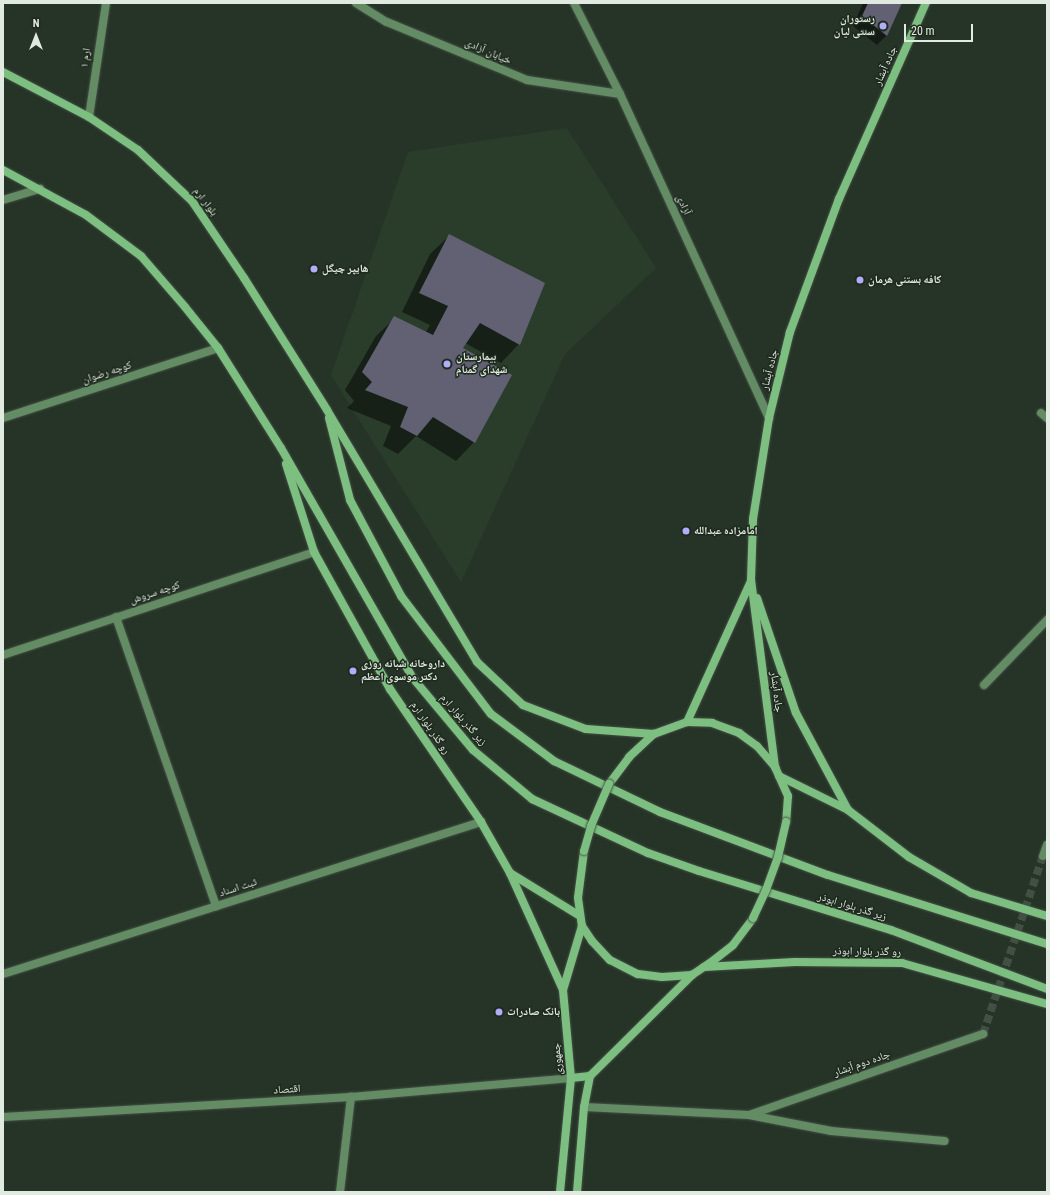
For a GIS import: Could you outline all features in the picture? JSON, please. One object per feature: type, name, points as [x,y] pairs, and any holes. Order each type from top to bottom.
[{"type":"street","name":"ارم ۱","points":[[89,116],[106,3]]},
{"type":"street","name":"خیابان آزادی","points":[[356,3],[387,22],[527,80],[620,94]]},
{"type":"street","name":"آزادی","points":[[574,3],[620,94],[769,418]]},
{"type":"street","name":"جاده آبشار","points":[[775,767],[751,580],[753,519],[769,418],[790,332],[839,199],[926,3]]},
{"type":"street","name":"بلوار ارم","points":[[3,72],[89,116],[138,150],[192,200],[244,278],[327,410],[477,662],[523,706],[586,729],[654,734]]},
{"type":"street","points":[[3,170],[86,215],[141,256],[218,348],[281,448]]},
{"type":"street","points":[[3,200],[40,189]]},
{"type":"street","name":"کوچه رضوان","points":[[3,418],[218,348]]},
{"type":"street","name":"زیر گذر بلوار ابوذر","points":[[327,410],[350,500],[401,596],[491,714],[554,761],[660,812],[828,875],[1047,944]]},
{"type":"street","name":"رو گذر بلوار ارم","points":[[281,448],[314,552],[390,689],[481,822],[510,873],[580,916]]},
{"type":"street","name":"زیر گذر بلوار ارم","points":[[281,448],[412,677],[473,750],[532,800],[648,853]]},
{"type":"street","name":"کوچه سروش","points":[[3,654],[314,552]]},
{"type":"street","points":[[687,722],[751,580]]},
{"type":"street","points":[[751,580],[796,713],[848,810]]},
{"type":"street","points":[[116,617],[216,906]]},
{"type":"street","points":[[984,686],[1047,620]]},
{"type":"street","points":[[577,1192],[584,1107],[590,1076],[692,975],[733,945],[753,918],[766,890],[778,857],[786,822],[788,796],[775,767],[757,746],[739,733],[712,723],[687,722],[654,734],[629,757],[609,784],[591,826],[584,851],[578,898],[582,926],[592,941],[610,960],[638,974],[662,977],[692,975]]},
{"type":"street","points":[[779,776],[848,810],[909,857],[971,893],[1047,916]]},
{"type":"street","name":"ثبت اسناد","points":[[3,974],[481,822]]},
{"type":"street","points":[[1043,856],[1047,845]]},
{"type":"street","name":"زیر گذر بلوار ابوذر","points":[[648,853],[699,872],[891,930],[1047,989]]},
{"type":"street","points":[[510,873],[562,990]]},
{"type":"street","name":"جمهوری","points":[[560,1192],[571,1078],[562,990],[582,926]]},
{"type":"street","name":"رو گذر بلوار ابوذر","points":[[704,967],[795,962],[902,963],[1047,1004]]},
{"type":"street","name":"جاده دوم آبشار","points":[[749,1115],[983,1034]]},
{"type":"street","points":[[571,1078],[590,1076]]},
{"type":"street","name":"اقتصاد","points":[[3,1117],[351,1097],[571,1078]]},
{"type":"street","points":[[340,1192],[351,1097]]},
{"type":"street","points":[[584,1107],[749,1115],[831,1131],[945,1142]]},
{"type":"shaded area","name":"بیمارستان شهدای گمنام","points":[[567,128],[656,268],[565,354],[461,582],[331,375],[408,152]]},
{"type":"building","name":"رستوران سنتی لیان","points":[[868,3],[902,3],[887,36],[862,16]]},
{"type":"building","points":[[449,234],[545,283],[520,345],[480,323],[463,348],[512,375],[475,443],[433,417],[417,436],[400,427],[408,407],[365,390],[372,382],[362,372],[394,316],[433,335],[448,306],[419,293]]},
{"type":"tunnel","points":[[983,1034],[1043,856]]},
{"type":"place","name":"رستوران سنتی لیان","points":[[883,26]]},
{"type":"place","name":"هایپر چیگل","points":[[314,269]]},
{"type":"place","name":"کافه بستنی هرمان","points":[[860,280]]},
{"type":"place","name":"بیمارستان شهدای گمنام","points":[[447,364]]},
{"type":"place","name":"امامزاده عبدالله","points":[[686,531]]},
{"type":"place","name":"داروخانه شبانه روزی دکتر موسوی اعظم","points":[[353,671]]},
{"type":"place","name":"بانک صادرات","points":[[499,1012]]}]
